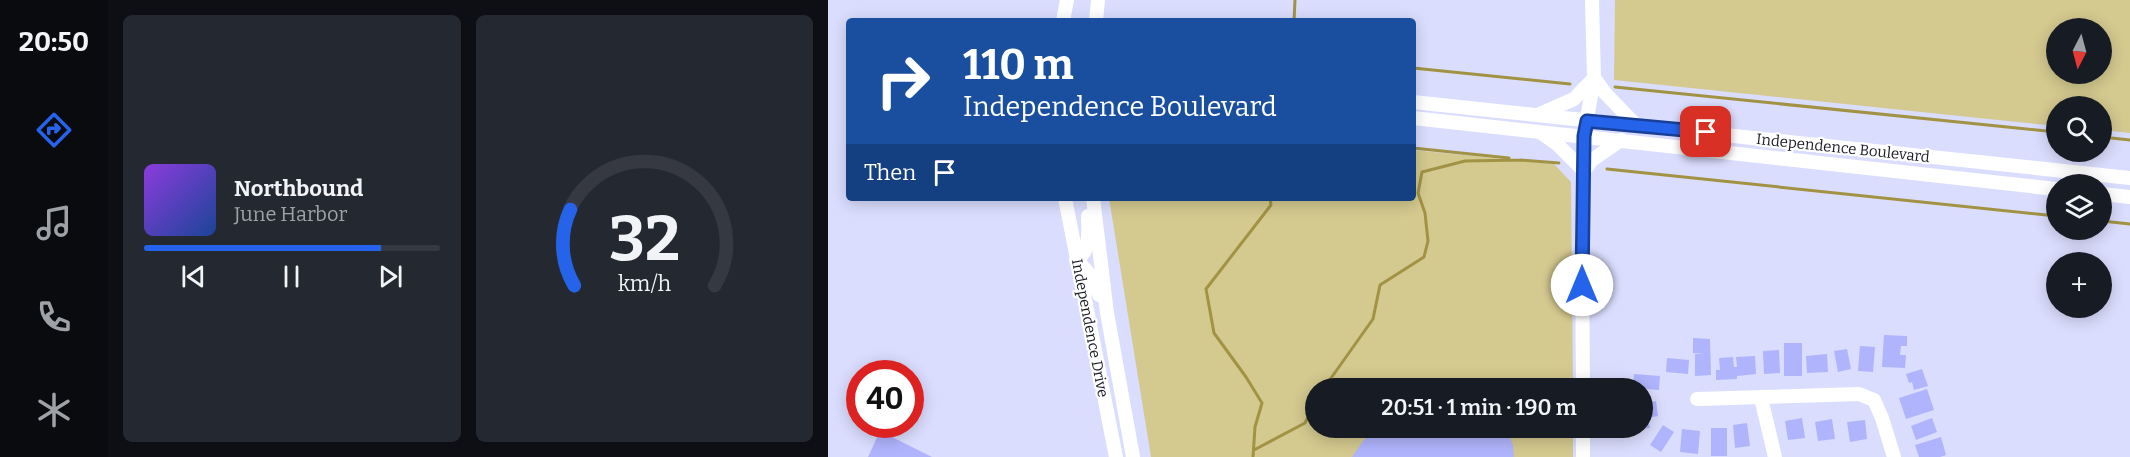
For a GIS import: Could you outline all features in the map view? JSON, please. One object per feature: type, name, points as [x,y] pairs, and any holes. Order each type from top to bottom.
[{"type":"street","points":[[1064,18],[1067,0]]},
{"type":"street","points":[[1096,18],[1098,0]]},
{"type":"street","points":[[1583,378],[1584,136],[1594,78],[1592,0]]},
{"type":"street","points":[[1538,115],[1574,99],[1594,78]]},
{"type":"street","points":[[1594,78],[1635,124]]},
{"type":"street","name":"Independence Boulevard","points":[[1416,102],[2130,178]]},
{"type":"street","name":"Independence Boulevard","points":[[1416,118],[2046,188]]},
{"type":"street","points":[[1538,131],[1557,144],[1584,171]]},
{"type":"street","points":[[1584,171],[1592,160],[1621,140]]},
{"type":"street","points":[[2112,195],[2130,197]]},
{"type":"street","name":"Independence Drive","points":[[1066,201],[1116,457]]},
{"type":"street","points":[[1092,201],[1086,250],[1083,256],[1076,260],[1095,282],[1101,304],[1107,313]]},
{"type":"street","name":"Independence Drive","points":[[1092,201],[1107,313],[1133,457]]},
{"type":"street","points":[[1697,399],[1859,394],[1874,400],[1882,418],[1893,457]]},
{"type":"street","points":[[1761,398],[1774,457]]},
{"type":"street","points":[[1583,438],[1583,457]]},
{"type":"shaded area","points":[[1615,0],[2130,0],[2130,133],[2112,131],[2112,96],[2046,96],[2046,125],[1614,80]]},
{"type":"shaded area","points":[[1416,150],[1554,164],[1571,182],[1573,378],[1305,378],[1305,438],[1573,438],[1573,457],[1151,457],[1109,201],[1416,201]]},
{"type":"building","points":[[1884,335],[1907,336],[1907,346],[1901,346],[1900,355],[1906,355],[1905,368],[1882,367]]},
{"type":"building","points":[[1693,338],[1710,339],[1711,375],[1695,376],[1695,354],[1705,354],[1693,353]]},
{"type":"building","points":[[1784,343],[1802,343],[1802,376],[1784,376]]},
{"type":"building","points":[[1860,346],[1875,347],[1873,372],[1858,371]]},
{"type":"building","points":[[1847,349],[1851,369],[1838,372],[1834,351]]},
{"type":"building","points":[[1779,350],[1780,373],[1764,374],[1763,351]]},
{"type":"building","points":[[1827,354],[1828,372],[1807,373],[1806,356]]},
{"type":"building","points":[[1755,356],[1756,374],[1737,376],[1737,379],[1716,380],[1716,370],[1720,370],[1719,358],[1733,357],[1734,367],[1737,367],[1736,357]]},
{"type":"building","points":[[1667,358],[1689,360],[1688,374],[1666,372]]},
{"type":"building","points":[[1922,369],[1928,386],[1914,390],[1906,374]]},
{"type":"building","points":[[1634,374],[1660,376],[1659,390],[1653,390],[1653,378],[1634,378]]},
{"type":"building","points":[[1927,389],[1934,410],[1906,419],[1899,398]]},
{"type":"building","points":[[1656,401],[1658,416],[1653,417],[1653,402]]},
{"type":"building","points":[[1802,418],[1805,438],[1788,440],[1785,421]]},
{"type":"building","points":[[1932,418],[1937,432],[1916,440],[1911,426]]},
{"type":"building","points":[[1832,419],[1835,439],[1818,441],[1815,422]]},
{"type":"building","points":[[1865,420],[1867,439],[1850,442],[1847,422]]},
{"type":"building","points":[[1747,423],[1750,446],[1735,448],[1733,425]]},
{"type":"building","points":[[1663,425],[1674,432],[1661,452],[1650,445]]},
{"type":"building","points":[[1711,428],[1727,428],[1727,456],[1711,456]]},
{"type":"building","points":[[1682,429],[1700,431],[1698,454],[1680,452]]},
{"type":"building","points":[[1941,437],[1946,455],[1919,457],[1915,445]]},
{"type":"building","points":[[877,438],[894,438],[932,457],[868,457]]},
{"type":"building","points":[[1366,438],[1510,438],[1514,457],[1352,457]]},
{"type":"waterway","points":[[1294,18],[1295,0]]},
{"type":"waterway","points":[[1416,68],[1570,84]]},
{"type":"waterway","points":[[1615,87],[2046,131]]},
{"type":"waterway","points":[[2112,138],[2130,140]]},
{"type":"waterway","points":[[1416,148],[1509,158]]},
{"type":"waterway","points":[[1521,160],[1559,163]]},
{"type":"waterway","points":[[1331,378],[1373,319],[1380,285],[1424,257],[1428,241],[1425,213],[1418,193],[1422,172],[1465,161],[1521,160]]},
{"type":"waterway","points":[[1607,169],[2046,215]]},
{"type":"waterway","points":[[1253,457],[1255,427],[1262,403],[1214,333],[1206,289],[1271,205],[1270,201]]},
{"type":"waterway","points":[[2112,222],[2130,224]]},
{"type":"waterway","points":[[1254,450],[1305,423]]},
{"type":"route","points":[[1582,285],[1584,136],[1587,121],[1706,132]]}]
